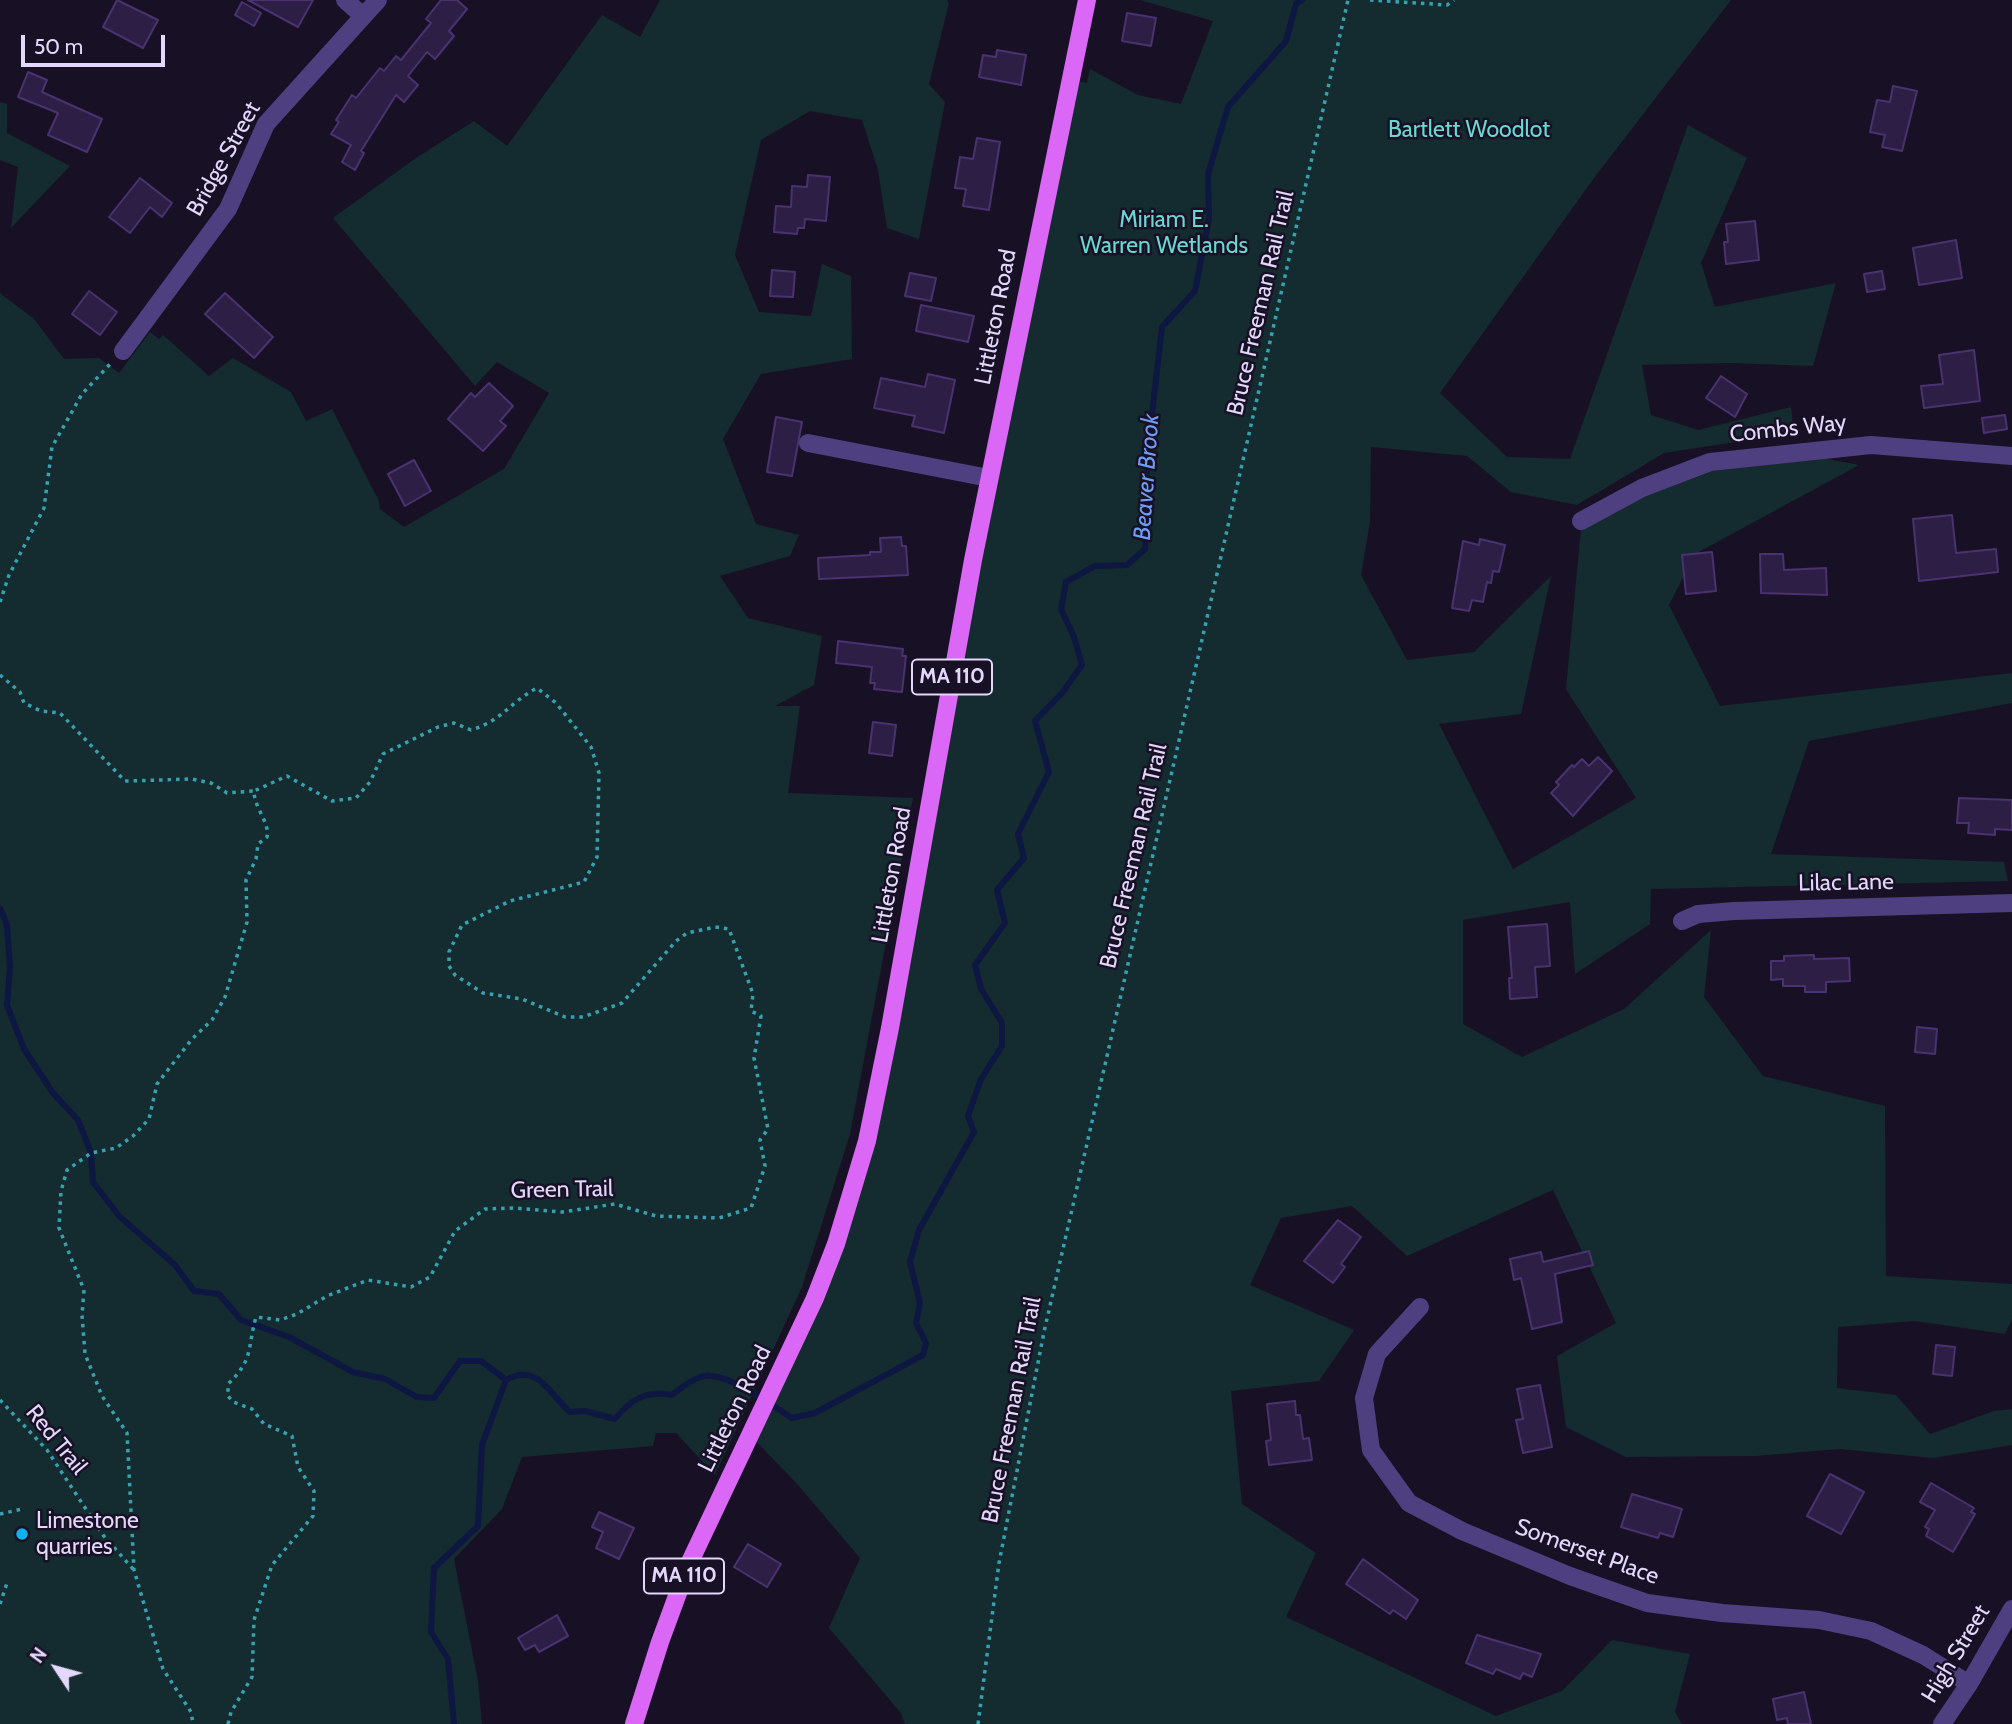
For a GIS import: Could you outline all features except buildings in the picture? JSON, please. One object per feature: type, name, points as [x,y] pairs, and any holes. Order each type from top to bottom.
[{"type":"main road","name":"Littleton Road","points":[[635,1724],[660,1642],[688,1566],[793,1347],[835,1244],[867,1141],[989,478],[1087,0]]},
{"type":"street","points":[[334,0],[345,0],[362,15]]},
{"type":"street","name":"Bridge Street","points":[[123,351],[228,209],[266,124],[378,0]]},
{"type":"street","points":[[808,443],[989,478]]},
{"type":"street","name":"Combs Way","points":[[1581,522],[1642,488],[1710,462],[1871,445],[2012,456]]},
{"type":"street","name":"Lilac Lane","points":[[1682,921],[1698,914],[1734,911],[2012,904]]},
{"type":"street","name":"Somerset Place","points":[[1420,1307],[1377,1354],[1364,1398],[1371,1450],[1409,1503],[1462,1531],[1570,1576],[1647,1603],[1722,1614],[1819,1620],[1871,1631],[1923,1655],[1969,1685]]},
{"type":"street","name":"High Street","points":[[1942,1724],[1969,1685],[2012,1609]]},
{"type":"path","name":"Bruce Freeman Rail Trail","points":[[978,1724],[999,1563],[1044,1332],[1348,0]]},
{"type":"path","points":[[1370,0],[1447,5],[1454,0]]},
{"type":"path","points":[[0,602],[9,575],[44,508],[52,447],[82,394],[123,351]]},
{"type":"path","points":[[0,675],[20,692],[24,703],[41,711],[60,713],[75,725],[88,744],[125,781],[192,779],[211,783],[227,793],[254,791],[254,800],[268,830],[267,837],[258,844],[257,859],[246,880],[247,922],[225,997],[212,1020],[192,1039],[157,1084],[149,1119],[133,1136],[116,1148],[91,1153],[67,1170],[61,1191],[59,1228],[84,1290],[82,1315],[85,1354],[102,1396],[127,1433],[134,1570],[163,1669],[191,1712],[193,1724]]},
{"type":"path","name":"Green Trail","points":[[228,1724],[231,1712],[252,1677],[254,1620],[272,1565],[313,1516],[314,1491],[299,1467],[292,1436],[264,1424],[252,1409],[233,1402],[228,1396],[228,1384],[244,1368],[249,1358],[250,1339],[256,1317],[280,1320],[297,1314],[327,1296],[368,1280],[411,1287],[430,1277],[455,1231],[485,1209],[514,1208],[562,1212],[615,1204],[656,1216],[719,1218],[751,1208],[765,1166],[760,1140],[768,1129],[754,1058],[761,1016],[751,1011],[753,994],[729,929],[715,927],[687,933],[676,941],[622,1003],[583,1017],[565,1017],[522,999],[483,993],[455,975],[449,966],[449,952],[462,925],[510,901],[584,882],[597,857],[599,772],[591,747],[556,703],[537,688],[523,696],[495,722],[471,730],[454,723],[438,727],[383,754],[370,782],[356,798],[332,801],[287,776],[254,791]]},
{"type":"path","name":"Red Trail","points":[[0,1400],[47,1450],[103,1535],[134,1570]]},
{"type":"path","points":[[0,1514],[22,1509]]},
{"type":"path","points":[[0,1604],[8,1580]]},
{"type":"green space","points":[[660,0],[947,0],[949,3],[929,84],[945,102],[919,239],[887,228],[878,170],[862,120],[810,111],[761,140],[735,255],[759,312],[811,316],[822,264],[851,276],[852,359],[761,374],[723,439],[756,524],[799,535],[790,556],[720,576],[748,618],[822,636],[814,685],[775,706],[800,706],[788,793],[913,798],[850,1134],[802,1287],[715,1475],[676,1433],[656,1433],[653,1446],[522,1457],[502,1509],[454,1559],[478,1681],[482,1724],[0,1724],[0,293],[34,319],[64,359],[99,358],[119,373],[150,332],[159,339],[163,335],[209,376],[233,358],[291,392],[306,421],[332,409],[379,501],[380,509],[404,527],[504,469],[549,393],[497,362],[475,386],[333,218],[416,158],[474,121],[507,146],[602,15],[640,37]]},
{"type":"green space","points":[[1140,0],[1731,0],[1594,178],[1440,393],[1507,457],[1570,459],[1688,125],[1747,158],[1701,263],[1715,307],[1836,283],[1813,366],[1729,363],[1642,365],[1651,415],[1698,430],[1791,407],[1794,433],[1664,453],[1577,505],[1511,492],[1467,456],[1371,447],[1370,522],[1361,575],[1407,660],[1474,652],[1551,576],[1521,714],[1439,724],[1513,869],[1636,798],[1566,689],[1581,529],[1710,462],[1801,454],[1859,465],[1695,554],[1669,605],[1720,706],[2012,673],[2012,703],[1809,741],[1771,854],[2004,862],[2008,881],[1651,889],[1650,924],[1575,974],[1570,902],[1463,920],[1463,1024],[1522,1057],[1624,1009],[1711,930],[1704,997],[1763,1076],[1885,1106],[1886,1276],[2012,1284],[2012,1319],[2005,1334],[1915,1321],[1838,1327],[1837,1388],[1896,1395],[1930,1434],[1994,1411],[2012,1409],[2012,1445],[1933,1458],[1839,1449],[1755,1456],[1626,1457],[1566,1427],[1557,1356],[1616,1323],[1553,1190],[1407,1256],[1352,1206],[1281,1218],[1250,1285],[1354,1330],[1319,1381],[1231,1391],[1242,1504],[1316,1553],[1286,1617],[1496,1716],[1562,1691],[1612,1640],[1690,1654],[1675,1712],[1682,1724],[905,1724],[900,1712],[829,1628],[860,1558],[798,1485],[750,1435],[852,1193],[1072,80],[1087,83],[1090,69],[1138,95],[1181,104],[1213,21]]},
{"type":"green space","points":[[0,102],[7,104],[7,133],[70,166],[11,228],[18,167],[0,160]]},
{"type":"waterway","name":"Beaver Brook","points":[[454,1724],[448,1659],[431,1632],[434,1568],[478,1526],[482,1445],[506,1380],[527,1375],[543,1383],[570,1412],[585,1411],[615,1419],[633,1401],[647,1395],[672,1395],[696,1379],[711,1376],[743,1387],[792,1418],[815,1413],[923,1355],[926,1343],[916,1323],[920,1303],[910,1262],[919,1230],[974,1132],[968,1116],[981,1079],[1002,1046],[1002,1023],[981,989],[975,965],[1005,923],[997,890],[1024,858],[1018,834],[1049,772],[1035,721],[1062,693],[1082,665],[1074,637],[1061,609],[1066,582],[1095,566],[1127,565],[1145,549],[1147,458],[1162,327],[1195,291],[1209,218],[1208,174],[1228,107],[1286,41],[1296,4],[1302,0]]},
{"type":"waterway","points":[[0,908],[7,925],[10,967],[7,1005],[24,1049],[53,1093],[78,1120],[91,1153],[93,1182],[119,1216],[175,1265],[194,1291],[219,1294],[241,1320],[289,1337],[353,1372],[385,1379],[417,1397],[434,1398],[460,1361],[481,1361],[506,1380]]},
{"type":"place","name":"Limestone quarries","points":[[22,1534]]},
{"type":"park label","name":"Bartlett Woodlot","points":[[1469,130]]},
{"type":"park label","name":"Miriam E. Warren Wetlands","points":[[1164,233]]}]
